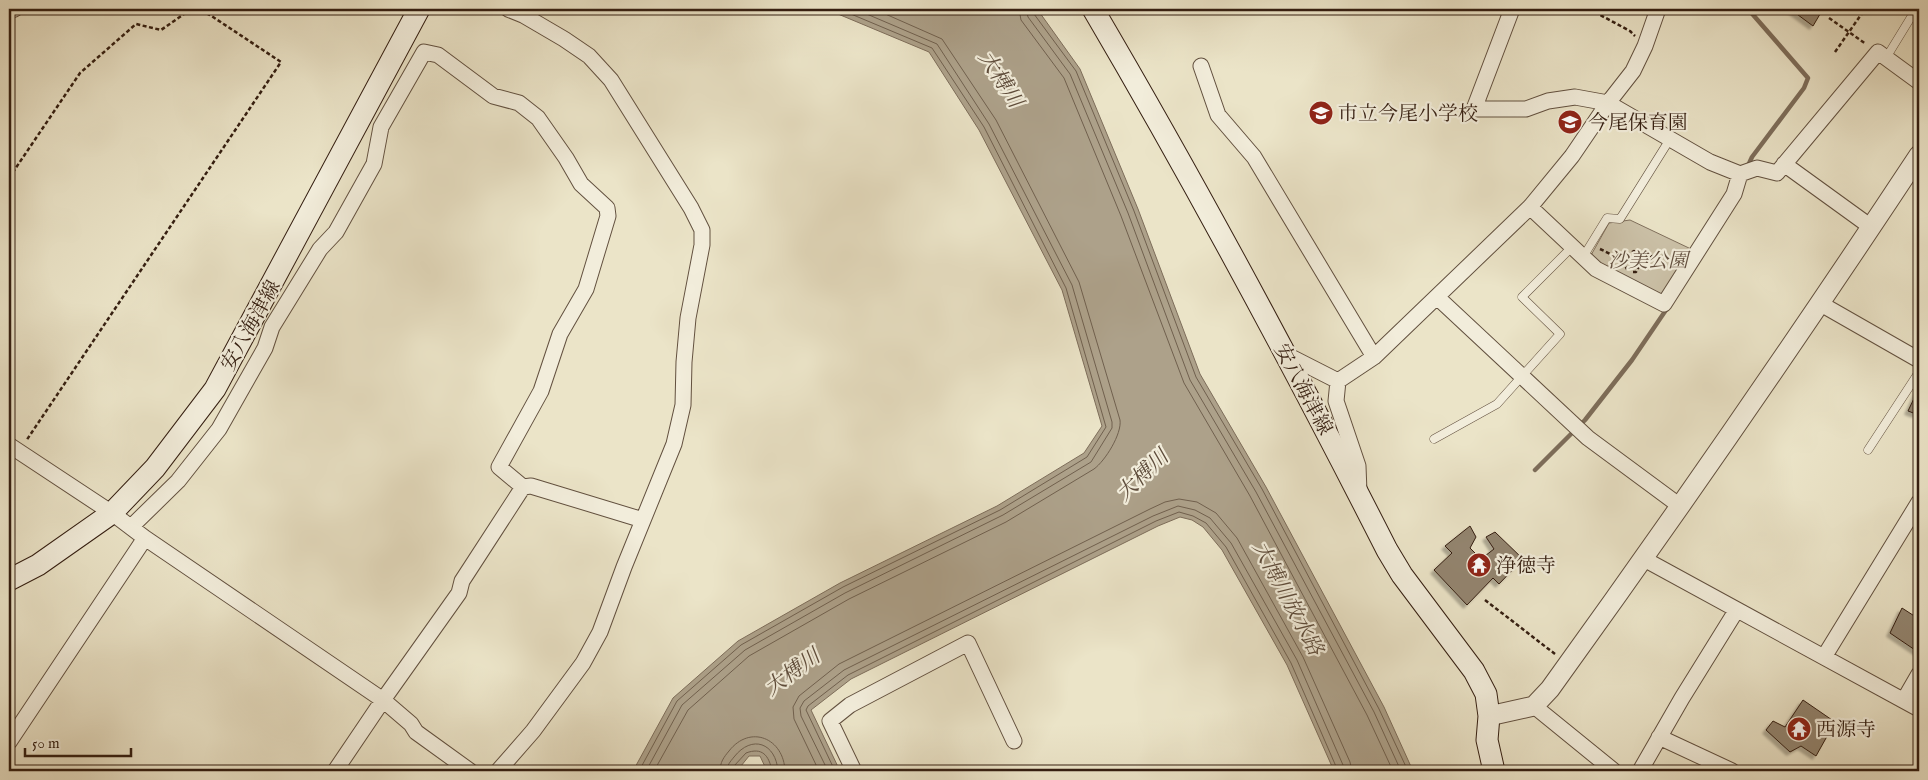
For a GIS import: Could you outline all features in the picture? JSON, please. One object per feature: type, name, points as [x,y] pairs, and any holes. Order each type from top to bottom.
[{"type":"main road","name":"安八海津線","points":[[9,580],[38,564],[112,513],[155,468],[215,389],[419,9]]},
{"type":"main road","name":"安八海津線","points":[[1093,9],[1183,164],[1387,550],[1402,575],[1474,671],[1486,694],[1489,716],[1487,740],[1494,771]]},
{"type":"street","points":[[9,11],[15,9]]},
{"type":"street","points":[[498,771],[532,731],[583,664],[600,632],[674,444],[683,405],[688,318],[702,245],[702,230],[691,208],[611,80],[589,56],[523,15],[508,9]]},
{"type":"street","points":[[1512,9],[1474,109],[1526,109],[1548,101],[1575,97],[1608,103],[1710,162],[1740,174],[1757,168],[1777,173],[1882,55],[1919,82]]},
{"type":"street","points":[[1338,380],[1374,357],[1530,206],[1572,156],[1608,103],[1633,71],[1645,46],[1658,9]]},
{"type":"street","points":[[131,527],[178,481],[219,428],[265,348],[272,327],[320,249],[336,232],[374,164],[381,127],[424,52],[438,55],[493,96],[519,103],[538,118],[566,158],[581,184],[607,208],[608,216],[586,289],[560,334],[541,391],[499,467],[523,487],[532,486],[643,520]]},
{"type":"street","points":[[1201,66],[1218,115],[1254,157],[1374,357]]},
{"type":"street","points":[[1489,716],[1534,706],[1550,689],[1644,559],[1821,304],[1919,155]]},
{"type":"street","points":[[1784,164],[1871,227]]},
{"type":"street","points":[[1530,206],[1596,269],[1664,304],[1734,194],[1740,174]]},
{"type":"street","points":[[1437,297],[1588,438],[1680,506]]},
{"type":"street","points":[[1821,304],[1919,360]]},
{"type":"street","points":[[1285,354],[1338,380]]},
{"type":"street","points":[[1338,380],[1336,401],[1358,466],[1360,496]]},
{"type":"street","points":[[14,448],[112,513],[144,538],[382,700],[411,724],[416,732],[470,771]]},
{"type":"street","points":[[335,771],[382,700],[459,593],[462,581],[523,487]]},
{"type":"street","points":[[1824,657],[1919,502]]},
{"type":"street","points":[[9,742],[144,538]]},
{"type":"street","points":[[1644,559],[1736,611],[1919,709]]},
{"type":"street","points":[[1640,771],[1736,611]]},
{"type":"street","points":[[854,771],[830,721],[850,705],[968,643],[1014,741]]},
{"type":"street","points":[[1904,700],[1919,674]]},
{"type":"street","points":[[1534,706],[1614,771]]},
{"type":"street","points":[[1659,737],[1732,771]]},
{"type":"lane","points":[[1882,55],[1916,9]]},
{"type":"lane","points":[[1434,439],[1497,404],[1560,334],[1522,297],[1578,252],[1591,244],[1607,218],[1620,219],[1670,139]]},
{"type":"lane","points":[[1868,450],[1919,372]]},
{"type":"path","points":[[9,178],[80,73],[136,24],[161,30],[187,12],[197,9],[281,62],[14,448]]},
{"type":"path","points":[[1589,9],[1630,31],[1645,46]]},
{"type":"path","points":[[1835,52],[1865,9]]},
{"type":"path","points":[[1829,18],[1882,55]]},
{"type":"path","points":[[1591,244],[1621,259],[1629,272],[1636,272],[1644,257]]},
{"type":"path","points":[[1621,259],[1634,251],[1644,257],[1664,255],[1688,266]]},
{"type":"path","points":[[1485,600],[1568,664]]},
{"type":"green space","name":"沙美公園","points":[[1630,220],[1691,249],[1660,297],[1598,265],[1590,257],[1609,223]]},
{"type":"water","points":[[826,9],[1035,9],[1040,13],[1080,69],[1138,209],[1200,374],[1266,487],[1384,707],[1413,771],[1334,771],[1287,665],[1222,550],[1203,527],[1192,520],[1180,517],[1158,526],[851,679],[811,710],[840,771],[767,771],[760,756],[749,756],[737,771],[633,771],[673,698],[738,641],[840,583],[997,506],[1084,453],[1102,426],[1062,290],[979,130],[929,52]]},
{"type":"building","points":[[1790,9],[1823,9],[1813,26]]},
{"type":"building","points":[[1919,388],[1919,409],[1916,414],[1908,411]]},
{"type":"building","name":"浄徳寺","points":[[1470,526],[1476,537],[1470,548],[1481,559],[1494,549],[1486,537],[1495,532],[1523,559],[1499,584],[1493,578],[1467,605],[1434,570],[1452,553],[1445,546]]},
{"type":"building","points":[[1902,608],[1919,619],[1918,652],[1890,633]]},
{"type":"building","name":"西源寺","points":[[1803,700],[1835,722],[1816,756],[1801,746],[1790,752],[1766,730],[1773,721],[1785,727]]},
{"type":"waterway","points":[[1747,168],[1752,157],[1804,88],[1808,78],[1748,9]]},
{"type":"waterway","points":[[1535,470],[1585,420],[1632,360],[1668,307]]},
{"type":"place","name":"市立今尾小学校","points":[[1321,113]]},
{"type":"place","name":"今尾保育園","points":[[1570,122]]},
{"type":"place","name":"浄徳寺","points":[[1479,565]]},
{"type":"place","name":"西源寺","points":[[1799,729]]},
{"type":"water label","name":"大榑川","points":[[1001,79]]},
{"type":"water label","name":"大榑川","points":[[1142,475]]},
{"type":"water label","name":"大博川放水路","points":[[1288,598]]},
{"type":"water label","name":"大榑川","points":[[792,672]]}]
